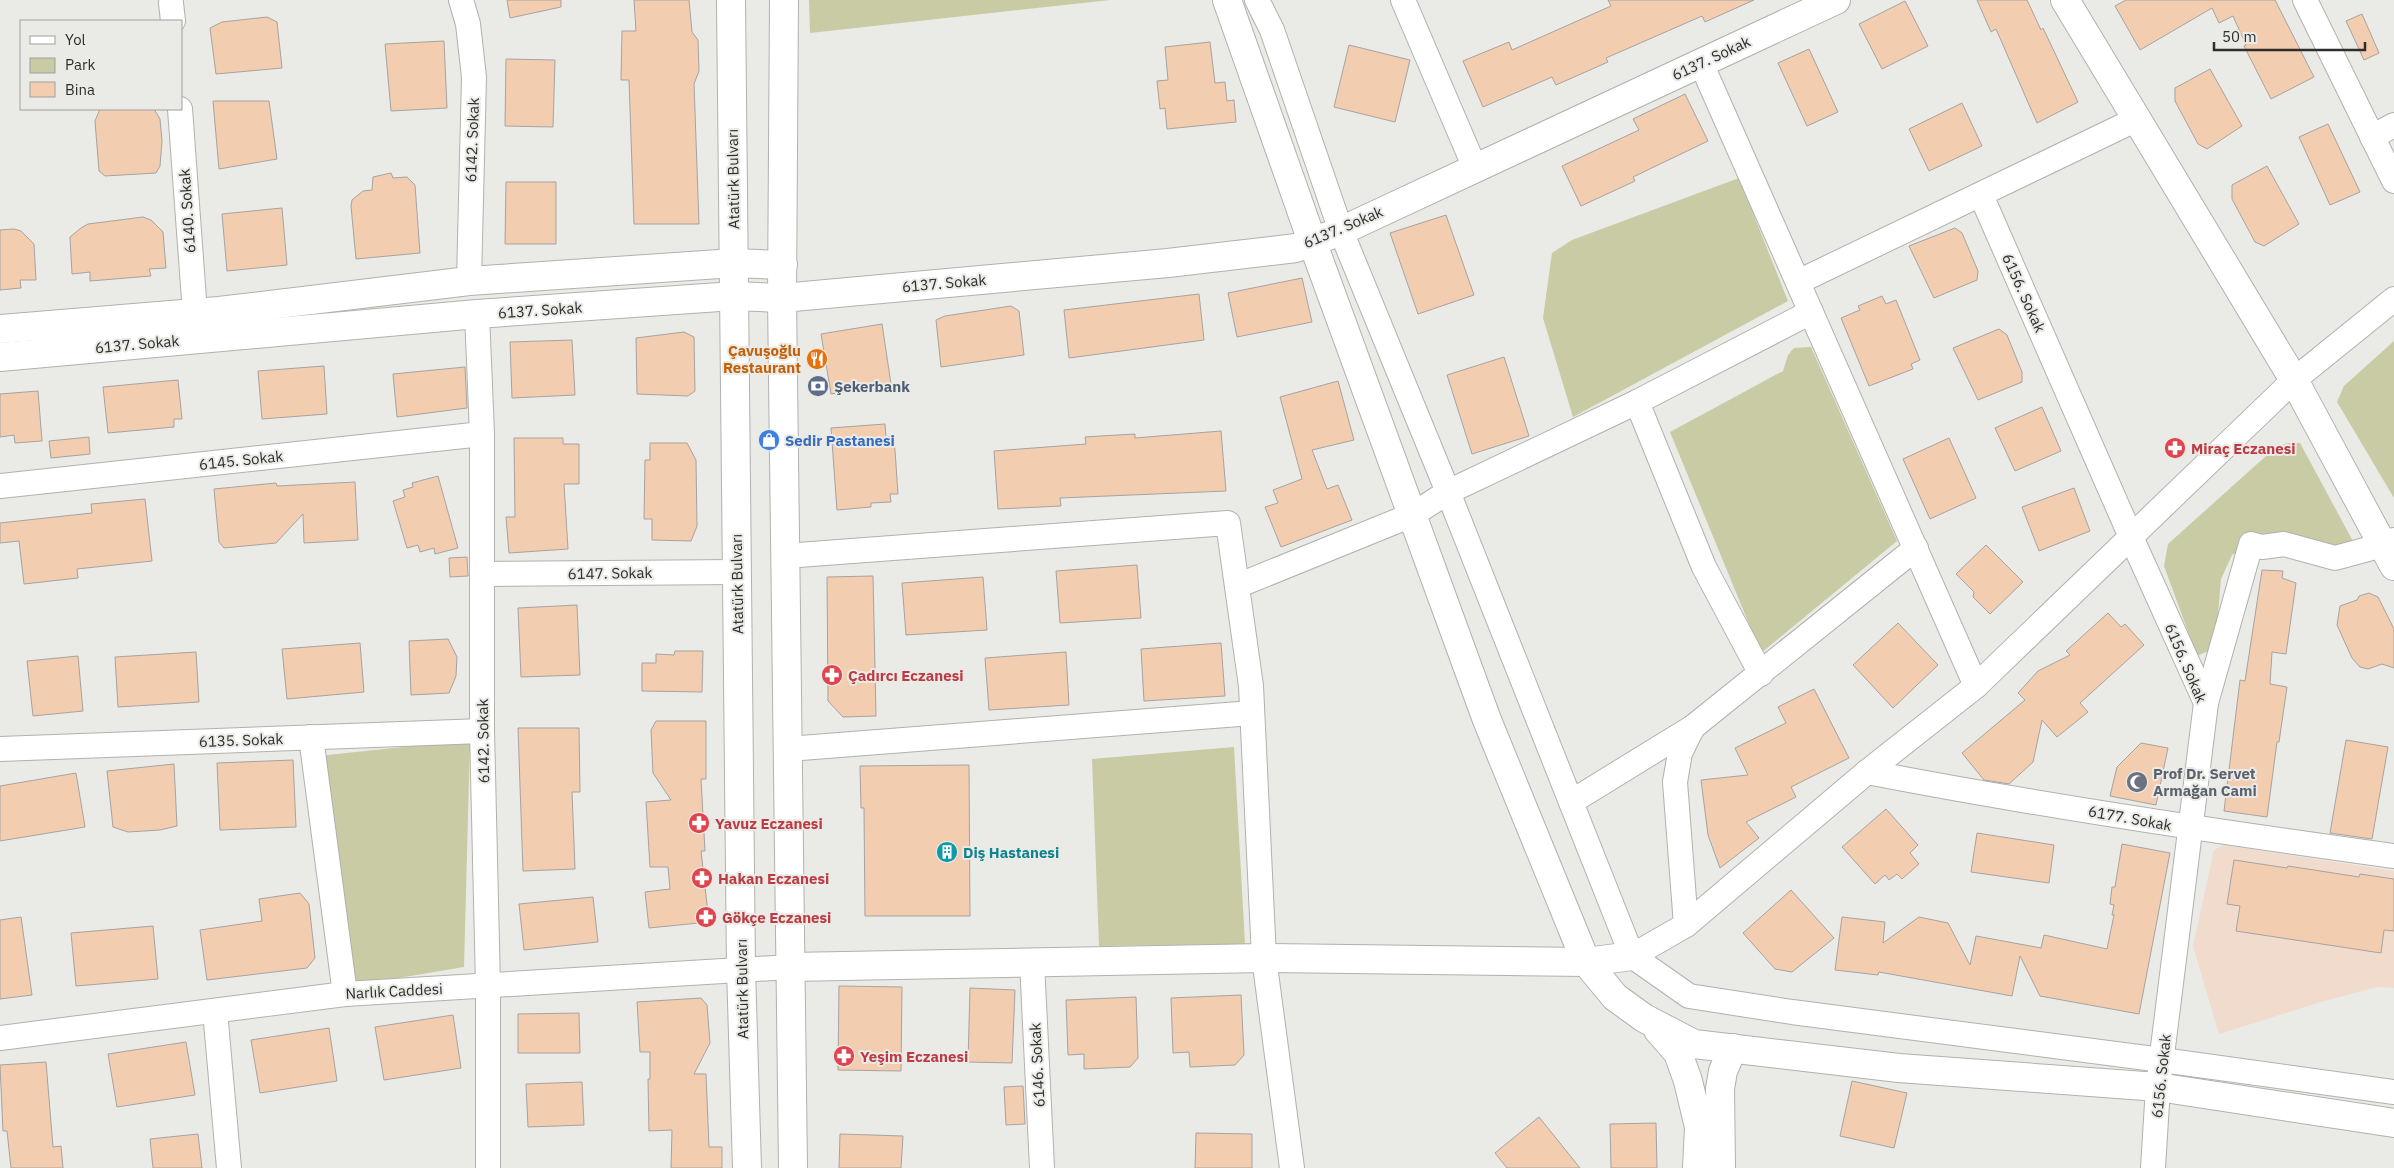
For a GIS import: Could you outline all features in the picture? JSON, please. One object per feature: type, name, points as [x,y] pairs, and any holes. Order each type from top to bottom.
[{"type":"street","name":"6142. Sokak","points":[[461,0],[468,24],[474,77],[469,281]]},
{"type":"street","name":"Atatürk Bulvarı","points":[[731,0],[741,969],[747,1168]]},
{"type":"street","points":[[784,0],[782,298],[793,1168]]},
{"type":"street","points":[[1257,0],[1272,30],[1341,231],[1448,492],[1632,956],[1689,996],[1792,1012],[2394,1092]]},
{"type":"street","points":[[1403,0],[1475,168]]},
{"type":"street","name":"6137. Sokak","points":[[0,356],[478,314],[734,296],[782,298],[1168,263],[1296,248],[1341,231],[1836,0]]},
{"type":"street","points":[[2065,0],[2294,380],[2390,550],[2335,558],[2284,544],[2262,547],[2251,544],[2206,703]]},
{"type":"street","points":[[2305,0],[2394,181]]},
{"type":"street","points":[[1230,1],[1312,241],[1487,720],[1586,962],[1615,997],[1652,1023],[1694,1044],[1899,1068],[2158,1087],[2394,1123]]},
{"type":"street","points":[[1701,63],[1976,686]]},
{"type":"street","name":"6140. Sokak","points":[[180,110],[195,313]]},
{"type":"street","points":[[1798,282],[2137,119]]},
{"type":"street","points":[[2372,137],[2394,125]]},
{"type":"street","name":"6156. Sokak","points":[[1981,194],[2206,703],[2158,1087],[2152,1168]]},
{"type":"street","name":"6137. Sokak","points":[[0,329],[195,313],[469,281],[734,263],[783,265]]},
{"type":"street","points":[[790,967],[1264,958],[1586,962],[1632,956],[1686,925],[1867,772],[1976,686],[2294,380],[2394,299]]},
{"type":"street","points":[[1237,586],[1412,515],[1448,492],[1637,402],[1811,312]]},
{"type":"street","name":"6142. Sokak","points":[[478,314],[482,434],[482,731],[488,986],[488,1168]]},
{"type":"street","points":[[1637,402],[1704,567],[1762,674]]},
{"type":"street","name":"6145. Sokak","points":[[0,486],[482,434]]},
{"type":"street","points":[[785,556],[1228,522],[1251,686],[1264,958],[1292,1168]]},
{"type":"street","points":[[1571,802],[1693,727],[1762,674],[1916,548]]},
{"type":"street","name":"6147. Sokak","points":[[483,574],[737,572]]},
{"type":"street","points":[[788,749],[1252,712]]},
{"type":"street","points":[[1686,925],[1675,782],[1680,753],[1693,727]]},
{"type":"street","name":"6135. Sokak","points":[[0,749],[482,731]]},
{"type":"street","points":[[311,737],[345,994]]},
{"type":"street","name":"6177. Sokak","points":[[1867,772],[1954,789],[2191,829],[2394,856]]},
{"type":"street","name":"6146. Sokak","points":[[1032,962],[1042,1168]]},
{"type":"street","name":"Narlık Caddesi","points":[[0,1038],[345,994],[790,967]]},
{"type":"street","points":[[215,1011],[230,1168]]},
{"type":"street","points":[[1652,1023],[1678,1054],[1688,1081],[1699,1127],[1697,1168]]},
{"type":"street","points":[[1721,1168],[1720,1089],[1723,1071],[1733,1048]]},
{"type":"shaded area","points":[[2224,845],[2394,871],[2394,988],[2377,987],[2324,1001],[2219,1034],[2193,946],[2214,850]]},
{"type":"green space","points":[[809,0],[1110,0],[810,33]]},
{"type":"green space","points":[[1739,178],[1788,301],[1573,417],[1543,318],[1552,253],[1572,240]]},
{"type":"green space","points":[[2394,341],[2394,498],[2337,402],[2344,386]]},
{"type":"green space","points":[[1811,347],[1897,541],[1761,653],[1670,432],[1783,371],[1788,355],[1794,348]]},
{"type":"green space","points":[[2288,443],[2300,443],[2362,558],[2253,542],[2232,555],[2221,579],[2215,648],[2197,656],[2164,566],[2168,544],[2276,447]]},
{"type":"green space","points":[[470,740],[464,967],[351,986],[318,756]]},
{"type":"green space","points":[[1234,747],[1245,944],[1099,946],[1092,759]]},
{"type":"building","points":[[507,0],[561,0],[561,7],[510,18]]},
{"type":"building","points":[[634,0],[689,0],[692,32],[698,40],[699,71],[694,84],[699,224],[634,224],[629,80],[621,80],[622,31],[636,31]]},
{"type":"building","points":[[1608,0],[1754,0],[1705,22],[1702,16],[1606,58],[1608,62],[1556,85],[1552,77],[1483,107],[1463,61],[1509,42],[1512,50],[1611,6]]},
{"type":"building","points":[[1977,0],[2027,0],[2041,30],[2043,28],[2078,102],[2037,123],[1996,29],[1991,32]]},
{"type":"building","points":[[2126,0],[2275,0],[2314,77],[2271,99],[2244,46],[2246,45],[2233,16],[2219,23],[2212,8],[2140,50],[2115,6]]},
{"type":"building","points":[[1905,1],[1928,46],[1882,69],[1859,24]]},
{"type":"building","points":[[2362,14],[2379,53],[2364,60],[2346,21]]},
{"type":"building","points":[[267,17],[277,22],[282,68],[216,74],[210,28],[222,22]]},
{"type":"building","points":[[444,41],[447,108],[391,111],[385,44]]},
{"type":"building","points":[[1210,42],[1215,83],[1225,82],[1227,101],[1234,100],[1236,122],[1167,129],[1165,108],[1160,109],[1157,81],[1168,80],[1165,47]]},
{"type":"building","points":[[1349,45],[1410,60],[1395,122],[1334,107]]},
{"type":"building","points":[[1809,49],[1838,112],[1807,126],[1778,63]]},
{"type":"building","points":[[506,59],[555,60],[553,127],[505,126]]},
{"type":"building","points":[[2210,69],[2242,126],[2207,149],[2198,144],[2175,101],[2175,88]]},
{"type":"building","points":[[1685,94],[1708,141],[1633,177],[1635,181],[1581,206],[1562,166],[1639,130],[1633,119]]},
{"type":"building","points":[[213,101],[269,101],[277,159],[219,169]]},
{"type":"building","points":[[1962,103],[1982,146],[1929,171],[1909,129]]},
{"type":"building","points":[[100,110],[155,110],[160,119],[162,141],[160,166],[156,173],[105,176],[99,171],[95,121]]},
{"type":"building","points":[[2328,124],[2360,192],[2330,205],[2299,137]]},
{"type":"building","points":[[2267,166],[2299,224],[2264,246],[2255,242],[2232,199],[2232,185]]},
{"type":"building","points":[[391,173],[393,178],[407,177],[415,185],[420,253],[356,259],[352,200],[363,191],[372,190],[373,177]]},
{"type":"building","points":[[506,182],[556,182],[556,244],[505,244]]},
{"type":"building","points":[[282,208],[287,265],[227,271],[222,214]]},
{"type":"building","points":[[1446,215],[1474,295],[1418,314],[1390,233]]},
{"type":"building","points":[[143,217],[151,220],[163,232],[166,268],[149,269],[151,276],[90,281],[90,272],[72,274],[70,237],[81,228],[88,224]]},
{"type":"building","points":[[1955,228],[1962,233],[1978,271],[1977,280],[1934,298],[1909,246]]},
{"type":"building","points":[[14,229],[21,231],[34,244],[36,280],[20,280],[21,288],[0,290],[0,230]]},
{"type":"building","points":[[1302,278],[1312,322],[1237,337],[1228,293]]},
{"type":"building","points":[[1199,294],[1204,340],[1069,358],[1064,310]]},
{"type":"building","points":[[1882,296],[1886,304],[1896,300],[1920,360],[1911,364],[1913,369],[1869,386],[1841,318],[1860,310],[1858,306]]},
{"type":"building","points":[[1011,306],[1019,311],[1024,355],[941,367],[936,320],[945,316]]},
{"type":"building","points":[[882,324],[891,384],[831,394],[821,334]]},
{"type":"building","points":[[1999,329],[2007,335],[2022,372],[2022,382],[1978,400],[1953,348]]},
{"type":"building","points":[[684,332],[694,337],[695,391],[688,396],[637,394],[636,338]]},
{"type":"building","points":[[572,340],[575,395],[512,398],[510,342]]},
{"type":"building","points":[[1504,357],[1529,436],[1472,454],[1447,375]]},
{"type":"building","points":[[324,366],[327,414],[262,419],[258,371]]},
{"type":"building","points":[[465,367],[467,408],[397,417],[393,374]]},
{"type":"building","points":[[178,380],[182,419],[174,419],[174,427],[108,433],[103,387]]},
{"type":"building","points":[[1338,381],[1354,440],[1312,450],[1327,489],[1338,485],[1352,520],[1281,547],[1265,507],[1278,503],[1273,490],[1302,479],[1280,397]]},
{"type":"building","points":[[38,391],[42,441],[15,443],[14,435],[0,437],[0,394]]},
{"type":"building","points":[[2042,407],[2061,451],[2015,471],[1995,428]]},
{"type":"building","points":[[885,424],[886,437],[894,436],[898,494],[890,494],[891,502],[871,503],[871,507],[837,510],[831,428]]},
{"type":"building","points":[[1221,431],[1226,491],[1060,498],[1061,506],[998,509],[994,451],[1086,444],[1085,437],[1135,434],[1135,438]]},
{"type":"building","points":[[89,437],[90,454],[51,458],[49,441]]},
{"type":"building","points":[[514,438],[563,438],[563,444],[579,444],[579,484],[564,484],[568,549],[509,553],[506,517],[515,517]]},
{"type":"building","points":[[1949,438],[1976,498],[1930,519],[1903,459]]},
{"type":"building","points":[[650,443],[687,443],[696,460],[697,526],[691,541],[652,540],[652,519],[644,519],[645,460],[650,460]]},
{"type":"building","points":[[438,476],[458,548],[435,554],[434,548],[420,552],[418,545],[407,548],[393,501],[405,497],[403,490],[413,487],[412,483]]},
{"type":"building","points":[[355,482],[358,540],[304,543],[303,514],[276,543],[224,548],[219,542],[214,489],[276,483],[277,486]]},
{"type":"building","points":[[2074,488],[2090,531],[2039,551],[2022,507]]},
{"type":"building","points":[[145,499],[152,561],[77,569],[78,578],[24,584],[19,541],[0,543],[0,523],[92,513],[91,504]]},
{"type":"building","points":[[1986,545],[2023,582],[1990,614],[1973,597],[1974,592],[1956,574]]},
{"type":"building","points":[[467,557],[468,576],[450,577],[449,558]]},
{"type":"building","points":[[1137,565],[1141,618],[1060,623],[1056,571]]},
{"type":"building","points":[[2262,570],[2283,571],[2282,578],[2296,583],[2286,654],[2272,652],[2270,684],[2287,687],[2279,742],[2277,742],[2267,817],[2224,811],[2240,680],[2245,681]]},
{"type":"building","points":[[873,576],[876,716],[843,717],[828,701],[827,577]]},
{"type":"building","points":[[983,577],[987,630],[906,635],[902,583]]},
{"type":"building","points":[[2369,593],[2378,597],[2394,629],[2394,668],[2382,664],[2368,669],[2360,667],[2352,658],[2337,625],[2340,606]]},
{"type":"building","points":[[577,605],[580,675],[521,677],[518,608]]},
{"type":"building","points":[[2108,613],[2121,627],[2125,624],[2144,645],[2080,703],[2088,712],[2057,737],[2042,720],[2033,762],[2009,784],[1984,780],[1962,753],[2025,700],[2018,693],[2038,671],[2070,655],[2066,651]]},
{"type":"building","points":[[1898,623],[1938,665],[1893,708],[1853,665]]},
{"type":"building","points":[[448,639],[457,657],[456,676],[449,693],[411,695],[409,641]]},
{"type":"building","points":[[360,643],[364,692],[287,699],[282,649]]},
{"type":"building","points":[[1221,643],[1225,696],[1144,701],[1141,649]]},
{"type":"building","points":[[675,651],[703,651],[702,692],[642,691],[642,663],[656,663],[656,654],[674,655]]},
{"type":"building","points":[[196,652],[199,702],[118,707],[115,657]]},
{"type":"building","points":[[1066,652],[1069,705],[989,710],[985,658]]},
{"type":"building","points":[[78,656],[83,711],[33,716],[27,661]]},
{"type":"building","points":[[1814,689],[1849,758],[1791,787],[1796,797],[1746,822],[1759,838],[1720,868],[1708,835],[1701,780],[1748,775],[1735,748],[1786,723],[1778,707]]},
{"type":"building","points":[[656,721],[706,721],[706,779],[701,779],[705,851],[701,851],[709,922],[649,928],[645,892],[670,889],[668,867],[650,867],[646,802],[671,800],[653,773],[651,730]]},
{"type":"building","points":[[518,728],[579,728],[580,792],[572,792],[575,869],[523,871]]},
{"type":"building","points":[[2346,740],[2388,747],[2372,839],[2330,833]]},
{"type":"building","name":"Prof Dr. Servet Armağan Cami","points":[[2141,743],[2168,748],[2156,805],[2110,796],[2117,767]]},
{"type":"building","points":[[293,760],[296,827],[220,830],[217,763]]},
{"type":"building","points":[[174,764],[177,826],[160,830],[128,832],[113,827],[107,771]]},
{"type":"building","name":"Diş Hastanesi","points":[[969,765],[970,916],[865,916],[864,808],[861,808],[860,766]]},
{"type":"building","points":[[76,773],[85,827],[0,841],[0,786]]},
{"type":"building","points":[[1886,809],[1918,845],[1910,853],[1919,864],[1902,879],[1897,874],[1889,880],[1885,875],[1875,884],[1842,847]]},
{"type":"building","points":[[1977,833],[2054,845],[2049,883],[1971,872]]},
{"type":"building","points":[[2122,844],[2170,853],[2139,1014],[2040,996],[2020,956],[2012,996],[1879,972],[1878,975],[1835,970],[1842,917],[1885,922],[1883,943],[1919,917],[1948,923],[1970,965],[1976,936],[2041,948],[2044,935],[2107,949],[2114,915],[2112,915],[2114,905],[2110,904],[2112,887],[2115,887]]},
{"type":"building","points":[[2234,860],[2359,877],[2360,874],[2394,879],[2394,931],[2384,930],[2381,953],[2236,931],[2240,906],[2227,904]]},
{"type":"building","points":[[1791,890],[1834,938],[1792,972],[1775,969],[1743,933]]},
{"type":"building","points":[[300,893],[309,904],[315,958],[307,968],[207,980],[200,930],[262,921],[259,899]]},
{"type":"building","points":[[593,897],[598,942],[524,950],[519,904]]},
{"type":"building","points":[[21,917],[32,995],[0,999],[0,920]]},
{"type":"building","points":[[153,926],[158,979],[76,986],[71,933]]},
{"type":"building","points":[[839,986],[902,987],[901,1071],[838,1070]]},
{"type":"building","points":[[970,988],[1015,990],[1012,1063],[968,1062]]},
{"type":"building","points":[[1241,995],[1244,1055],[1235,1065],[1190,1067],[1189,1052],[1173,1053],[1171,998]]},
{"type":"building","points":[[1136,997],[1138,1058],[1130,1067],[1084,1069],[1084,1054],[1068,1055],[1066,1000]]},
{"type":"building","points":[[701,998],[707,1005],[710,1043],[694,1074],[706,1074],[709,1147],[722,1147],[722,1168],[671,1168],[672,1130],[649,1131],[648,1079],[650,1079],[650,1052],[640,1052],[637,1002]]},
{"type":"building","points":[[579,1013],[580,1053],[518,1053],[518,1014]]},
{"type":"building","points":[[453,1015],[461,1068],[384,1080],[375,1027]]},
{"type":"building","points":[[329,1028],[337,1081],[260,1093],[251,1040]]},
{"type":"building","points":[[186,1042],[195,1095],[117,1107],[108,1054]]},
{"type":"building","points":[[46,1062],[53,1147],[61,1146],[63,1168],[11,1168],[7,1131],[3,1131],[0,1065]]},
{"type":"building","points":[[1852,1081],[1907,1093],[1894,1148],[1840,1136]]},
{"type":"building","points":[[582,1082],[584,1125],[528,1127],[526,1084]]},
{"type":"building","points":[[1023,1086],[1025,1124],[1006,1125],[1004,1087]]},
{"type":"building","points":[[1539,1117],[1580,1168],[1507,1168],[1495,1153]]},
{"type":"building","points":[[1656,1123],[1657,1168],[1611,1168],[1610,1124]]},
{"type":"building","points":[[1196,1133],[1252,1134],[1252,1168],[1195,1168]]},
{"type":"building","points":[[198,1134],[202,1168],[153,1168],[150,1139]]},
{"type":"building","points":[[840,1134],[903,1136],[901,1168],[839,1168]]},
{"type":"place","name":"Çavuşoğlu Restaurant","points":[[817,359]]},
{"type":"place","name":"Şekerbank","points":[[818,386]]},
{"type":"place","name":"Sedir Pastanesi","points":[[769,440]]},
{"type":"place","name":"Miraç Eczanesi","points":[[2175,448]]},
{"type":"place","name":"Çadırcı Eczanesi","points":[[832,675]]},
{"type":"place","name":"Prof Dr. Servet Armağan Cami","points":[[2137,782]]},
{"type":"place","name":"Yavuz Eczanesi","points":[[699,823]]},
{"type":"place","name":"Diş Hastanesi","points":[[947,852]]},
{"type":"place","name":"Hakan Eczanesi","points":[[702,878]]},
{"type":"place","name":"Gökçe Eczanesi","points":[[706,917]]},
{"type":"place","name":"Yeşim Eczanesi","points":[[844,1056]]}]
